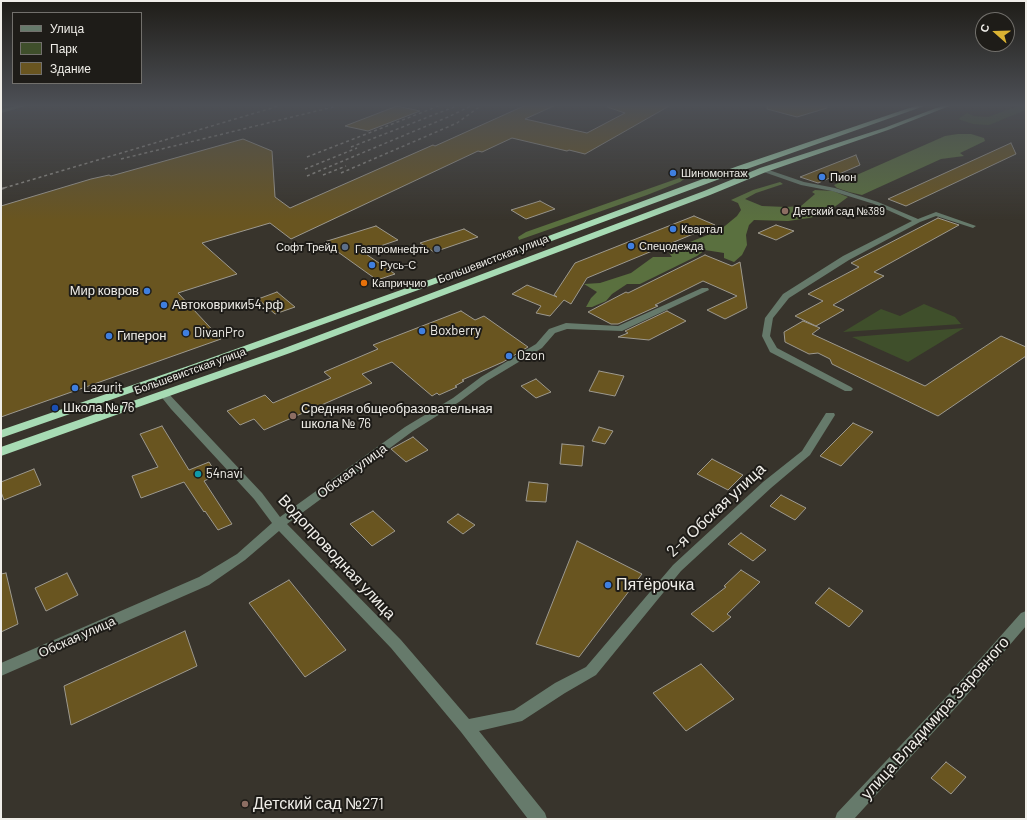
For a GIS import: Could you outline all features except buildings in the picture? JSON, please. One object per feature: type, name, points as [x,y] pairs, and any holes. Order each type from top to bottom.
[{"type":"highway","name":"Большевистская улица","points":[[1,434],[195,367],[280,335],[443,278],[741,168],[813,143]]},
{"type":"highway","name":"Большевистская улица","points":[[1,452],[300,345],[707,193],[763,170],[843,143]]},
{"type":"street","points":[[763,170],[803,184],[833,189],[876,203],[918,221]]},
{"type":"street","points":[[848,389],[773,350],[766,336],[768,318],[786,296],[846,258],[918,221],[936,214],[973,226]]},
{"type":"street","name":"Обская улица","points":[[1,670],[204,581],[241,557],[279,524],[409,430],[456,400],[484,379],[538,346],[552,331],[566,326],[619,329],[705,290]]},
{"type":"street","name":"Водопроводная улица","points":[[164,394],[258,496],[279,524],[396,644],[466,727]]},
{"type":"street","name":"2-я Обская улица","points":[[466,727],[517,716],[560,688],[591,671],[677,568],[767,484],[806,453],[830,415]]},
{"type":"street","name":"улица Владимира Заровного","points":[[843,819],[955,698],[1026,617]]},
{"type":"street","points":[[466,727],[539,819]]},
{"type":"green space","points":[[929,143],[980,143],[960,153],[964,156],[941,159],[862,195],[837,188],[834,185]]},
{"type":"green space","points":[[682,177],[687,177],[680,182],[647,195],[519,240],[518,237],[526,232]]},
{"type":"green space","points":[[780,182],[783,184],[756,193],[745,199],[762,206],[786,207],[801,206],[815,194],[812,192],[815,190],[833,191],[848,197],[825,214],[809,218],[788,221],[754,220],[749,225],[746,235],[747,245],[742,255],[734,262],[724,258],[724,253],[705,250],[697,256],[640,284],[627,284],[612,294],[606,301],[592,307],[586,307],[591,298],[597,292],[584,284],[600,283],[631,273],[653,257],[672,257],[669,253],[675,248],[720,230],[737,216],[741,210],[738,203],[731,200],[753,190]]},
{"type":"green space","points":[[924,304],[955,317],[961,324],[843,332],[881,309],[900,316]]},
{"type":"green space","points":[[964,328],[908,362],[852,337]]},
{"type":"railway","points":[[4,188],[154,143]]},
{"type":"railway","points":[[121,159],[185,143]]},
{"type":"railway","points":[[307,157],[342,143]]},
{"type":"railway","points":[[351,147],[361,143]]},
{"type":"railway","points":[[307,176],[385,143]]},
{"type":"railway","points":[[341,173],[410,143]]},
{"type":"railway","points":[[305,169],[357,148]]},
{"type":"railway","points":[[323,175],[346,166]]},
{"type":"railway","points":[[1,189],[8,187]]},
{"type":"place","name":"Шиномонтаж","points":[[673,173]]},
{"type":"place","name":"Пион","points":[[822,177]]},
{"type":"place","name":"Детский сад №389","points":[[785,211]]},
{"type":"place","name":"Квартал","points":[[673,229]]},
{"type":"place","name":"Спецодежда","points":[[631,246]]},
{"type":"place","name":"Софт Трейд","points":[[345,247]]},
{"type":"place","name":"Газпромнефть","points":[[437,249]]},
{"type":"place","name":"Русь-С","points":[[372,265]]},
{"type":"place","name":"Каприччио","points":[[364,283]]},
{"type":"place","name":"Мир ковров","points":[[147,291]]},
{"type":"place","name":"Автоковрики54.рф","points":[[164,305]]},
{"type":"place","name":"Boxberry","points":[[422,331]]},
{"type":"place","name":"DivanPro","points":[[186,333]]},
{"type":"place","name":"Гиперон","points":[[109,336]]},
{"type":"place","name":"Ozon","points":[[509,356]]},
{"type":"place","name":"Lazurit","points":[[75,388]]},
{"type":"place","name":"Школа № 76","points":[[55,408]]},
{"type":"place","name":"Средняя общеобразовательная школа № 76","points":[[293,416]]},
{"type":"place","name":"54navi","points":[[198,474]]},
{"type":"place","name":"Пятёрочка","points":[[608,585]]},
{"type":"place","name":"Детский сад №271","points":[[245,804]]}]
